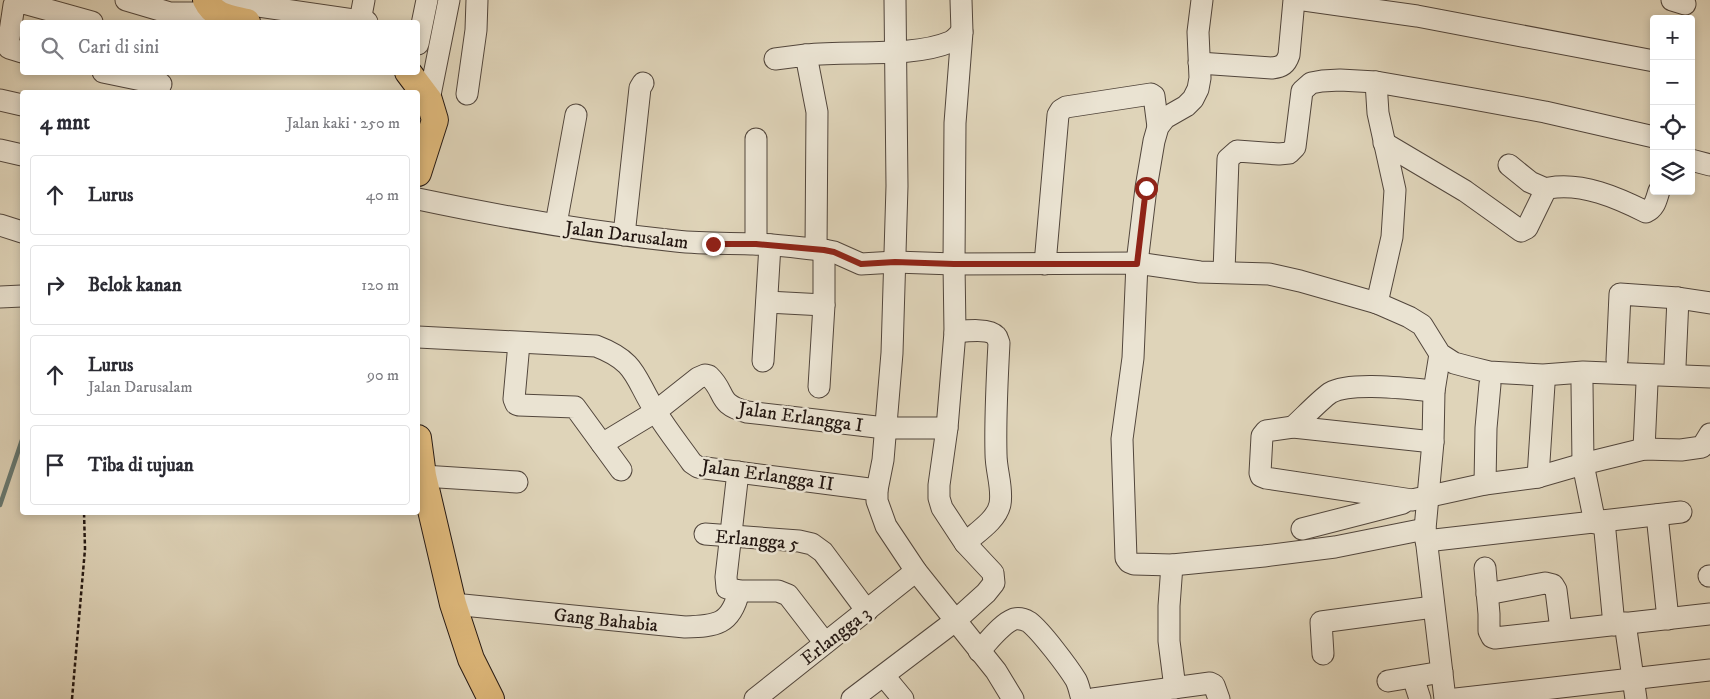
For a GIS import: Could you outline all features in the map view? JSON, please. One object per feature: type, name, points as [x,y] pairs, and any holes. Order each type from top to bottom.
[{"type":"main road","points":[[216,5],[225,17],[238,20]]},
{"type":"main road","points":[[412,75],[429,100],[435,120],[420,167]]},
{"type":"main road","points":[[420,453],[423,476],[453,604],[471,659],[491,699]]},
{"type":"street","points":[[126,0],[169,18],[216,5],[346,20]]},
{"type":"street","points":[[363,20],[364,0]]},
{"type":"street","points":[[420,30],[427,0]]},
{"type":"street","points":[[429,100],[449,0]]},
{"type":"street","points":[[467,94],[476,30],[477,0]]},
{"type":"street","points":[[895,0],[897,186],[892,353],[877,501],[886,526],[916,571],[1006,686],[1014,699]]},
{"type":"street","points":[[852,699],[956,621],[994,583],[993,573],[964,543],[942,508],[939,498],[956,332],[954,264],[956,123],[962,32],[961,0]]},
{"type":"street","points":[[1158,127],[1165,118],[1186,106],[1193,99],[1198,89],[1198,32],[1202,0]]},
{"type":"street","points":[[1199,63],[1272,68],[1286,63],[1289,55],[1294,0]]},
{"type":"street","points":[[1304,0],[1417,16],[1650,60]]},
{"type":"street","points":[[20,51],[9,48],[8,45],[16,1],[85,20]]},
{"type":"street","points":[[775,59],[830,52],[896,52],[929,48],[952,42],[962,32]]},
{"type":"street","points":[[806,55],[817,112],[820,250],[824,304],[819,387]]},
{"type":"street","points":[[1286,63],[1291,74],[1305,88]]},
{"type":"street","points":[[119,75],[160,83]]},
{"type":"street","points":[[1224,272],[1228,159],[1237,151],[1289,153],[1295,147],[1302,92],[1311,83],[1322,81],[1376,82],[1545,112],[1650,137]]},
{"type":"street","points":[[1376,82],[1378,112],[1395,190],[1392,237],[1377,303]]},
{"type":"street","points":[[624,235],[640,88],[643,83]]},
{"type":"street","points":[[1045,264],[1058,115],[1061,110],[1066,107],[1151,94],[1156,102],[1158,127],[1146,188],[1137,264],[1133,358],[1122,439],[1125,551],[1128,562],[1134,564],[1172,565],[1425,535],[1600,522],[1681,512]]},
{"type":"street","points":[[0,100],[20,105]]},
{"type":"street","points":[[556,224],[576,115]]},
{"type":"street","points":[[756,139],[767,302],[763,361]]},
{"type":"street","points":[[1384,143],[1465,191],[1521,230],[1528,228],[1546,190],[1553,187],[1582,188],[1609,196],[1646,212],[1655,205],[1658,195]]},
{"type":"street","points":[[0,150],[20,155]]},
{"type":"street","points":[[1695,161],[1710,165]]},
{"type":"street","points":[[1510,165],[1530,182],[1546,190]]},
{"type":"street","name":"Jalan Darusalam","points":[[420,199],[467,210],[624,235],[713,244],[763,245],[834,252],[861,264],[895,262],[954,264],[1137,264],[1200,272],[1269,274],[1377,303],[1409,317],[1422,325],[1440,354]]},
{"type":"street","points":[[0,225],[20,231]]},
{"type":"street","points":[[1617,360],[1620,294],[1678,298],[1710,303]]},
{"type":"street","points":[[0,298],[20,296]]},
{"type":"street","points":[[1676,366],[1678,298]]},
{"type":"street","points":[[767,302],[824,304]]},
{"type":"street","points":[[956,332],[991,332],[996,336],[999,343],[995,424],[1000,505],[994,517],[964,543]]},
{"type":"street","name":"Jalan Erlangga II","points":[[420,337],[596,346],[619,357],[629,366],[655,412],[692,463],[698,467],[877,490]]},
{"type":"street","points":[[519,343],[514,399],[516,404],[576,408],[621,470]]},
{"type":"street","points":[[1419,498],[1430,486],[1434,391],[1440,354],[1454,363],[1489,372],[1543,375],[1583,372],[1710,377]]},
{"type":"street","name":"Jalan Erlangga I","points":[[655,412],[698,378],[705,375],[712,379],[726,403],[734,409],[757,414],[885,428]]},
{"type":"street","points":[[1644,449],[1647,383]]},
{"type":"street","points":[[1485,484],[1486,428],[1490,384]]},
{"type":"street","points":[[1538,477],[1544,384]]},
{"type":"street","points":[[1582,384],[1583,464],[1600,522],[1635,689]]},
{"type":"street","points":[[1293,427],[1331,393],[1348,388],[1365,387],[1434,391]]},
{"type":"street","points":[[602,444],[655,412]]},
{"type":"street","points":[[1419,498],[1266,478],[1261,476],[1260,473],[1262,436],[1266,431],[1293,427],[1433,442]]},
{"type":"street","points":[[885,428],[947,428]]},
{"type":"street","points":[[1302,529],[1419,498],[1485,484],[1538,477],[1644,449],[1682,450],[1702,447],[1710,434]]},
{"type":"street","points":[[738,472],[727,588],[731,590],[778,591],[788,594],[825,643]]},
{"type":"street","points":[[423,476],[517,482]]},
{"type":"street","points":[[1419,498],[1444,699]]},
{"type":"street","points":[[1657,515],[1668,618]]},
{"type":"street","name":"Erlangga 5","points":[[705,534],[799,541],[812,544],[822,552],[867,611]]},
{"type":"street","points":[[1172,565],[1169,640],[1175,688]]},
{"type":"street","points":[[1485,568],[1489,631],[1492,637],[1495,638],[1710,614]]},
{"type":"street","name":"Erlangga 3","points":[[755,699],[916,571]]},
{"type":"street","points":[[1487,594],[1545,583],[1553,585],[1556,590],[1561,630]]},
{"type":"street","name":"Gang Bahabia","points":[[453,604],[685,627],[708,626],[724,620],[731,613],[739,590]]},
{"type":"street","points":[[1323,654],[1321,622],[1433,607]]},
{"type":"street","points":[[979,651],[1007,623],[1015,619],[1028,622],[1038,630],[1066,667],[1076,682],[1082,699]]},
{"type":"street","points":[[1456,699],[1635,689],[1710,670]]},
{"type":"street","points":[[1388,681],[1442,672]]},
{"type":"street","points":[[884,676],[903,699]]},
{"type":"street","points":[[1413,676],[1420,699]]},
{"type":"street","points":[[1093,699],[1210,683],[1214,685],[1219,699]]},
{"type":"path","points":[[72,699],[84,549],[84,515]]},
{"type":"waterway","points":[[0,505],[20,446]]},
{"type":"route","points":[[713,244],[756,244],[824,250],[834,252],[861,264],[895,262],[954,264],[1137,264],[1146,188]]}]
